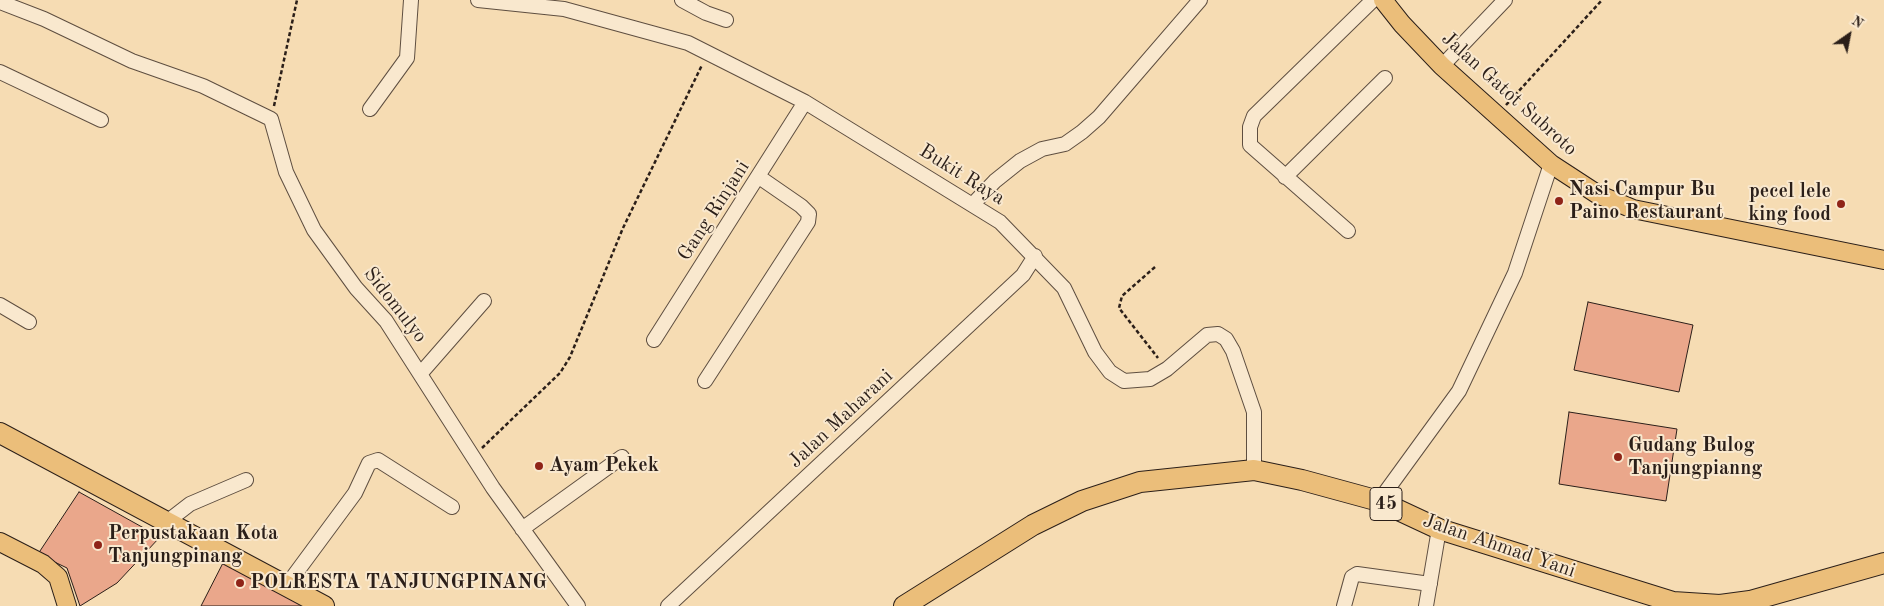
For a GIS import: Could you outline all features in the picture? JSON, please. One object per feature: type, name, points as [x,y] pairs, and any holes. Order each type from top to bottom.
[{"type":"highway","points":[[0,433],[168,521],[324,606]]},
{"type":"highway","name":"Jalan Ahmad Yani","points":[[904,606],[1033,525],[1082,501],[1140,482],[1254,470],[1302,480],[1379,501],[1439,528],[1672,604],[1720,605],[1750,600],[1884,563]]},
{"type":"main road","name":"Jalan Gatot Subroto","points":[[1384,0],[1402,24],[1442,66],[1496,116],[1551,164],[1597,194],[1633,209],[1884,260]]},
{"type":"main road","points":[[0,542],[43,564],[58,577],[67,606]]},
{"type":"street","points":[[370,109],[407,58],[411,0]]},
{"type":"street","name":"Bukit Raya","points":[[478,0],[566,5],[688,43],[805,102],[1000,222],[1036,256],[1064,288],[1095,352],[1110,372],[1124,381],[1150,379],[1167,369],[1207,334],[1218,334],[1226,339],[1233,351],[1254,412],[1254,470]]},
{"type":"street","points":[[682,0],[706,13],[726,20]]},
{"type":"street","points":[[973,204],[995,181],[1020,160],[1042,150],[1065,144],[1099,117],[1200,0]]},
{"type":"street","points":[[1348,231],[1250,144],[1250,127],[1254,116],[1373,0]]},
{"type":"street","points":[[1442,66],[1505,0]]},
{"type":"street","points":[[0,2],[44,19],[132,61],[203,86],[271,119]]},
{"type":"street","points":[[0,72],[101,120]]},
{"type":"street","points":[[1285,177],[1385,78]]},
{"type":"street","name":"Gang Rinjani","points":[[654,340],[805,102]]},
{"type":"street","name":"Sidomulyo","points":[[271,119],[286,172],[314,230],[356,288],[386,321],[522,529],[578,606]]},
{"type":"street","points":[[1379,501],[1459,391],[1515,273],[1551,164]]},
{"type":"street","points":[[705,381],[808,222],[809,214],[801,206],[759,177]]},
{"type":"street","name":"Jalan Maharani","points":[[668,606],[1022,275],[1036,256]]},
{"type":"street","points":[[420,373],[484,301]]},
{"type":"street","points":[[0,305],[29,322]]},
{"type":"street","points":[[522,529],[622,457]]},
{"type":"street","points":[[287,585],[355,493],[369,463],[378,460],[452,508]]},
{"type":"street","points":[[168,521],[190,504],[246,480]]},
{"type":"street","points":[[1426,606],[1439,528]]},
{"type":"street","points":[[1344,606],[1352,577],[1357,574],[1430,584]]},
{"type":"path","points":[[271,119],[297,0]]},
{"type":"path","points":[[1496,116],[1602,0]]},
{"type":"path","points":[[474,455],[560,373],[570,357],[623,228],[708,53]]},
{"type":"path","points":[[1155,267],[1122,296],[1119,308],[1143,342],[1167,369]]},
{"type":"building","name":"Gudang Bulog Tanjungpianng","points":[[1588,302],[1693,325],[1679,392],[1574,370]]},
{"type":"building","name":"Gudang Bulog Tanjungpianng","points":[[1569,412],[1677,429],[1666,501],[1559,484]]},
{"type":"building","name":"Perpustakaan Kota Tanjungpinang","points":[[79,492],[160,537],[117,583],[80,606],[67,568],[38,554]]},
{"type":"building","name":"POLRESTA TANJUNGPINANG","points":[[225,559],[310,606],[201,606]]},
{"type":"place","name":"Nasi Campur Bu Paino Restaurant","points":[[1559,201]]},
{"type":"place","name":"pecel lele king food","points":[[1841,204]]},
{"type":"place","name":"Gudang Bulog Tanjungpianng","points":[[1618,457]]},
{"type":"place","name":"Ayam Pekek","points":[[539,466]]},
{"type":"place","name":"Perpustakaan Kota Tanjungpinang","points":[[98,545]]},
{"type":"place","name":"POLRESTA TANJUNGPINANG","points":[[240,583]]}]
